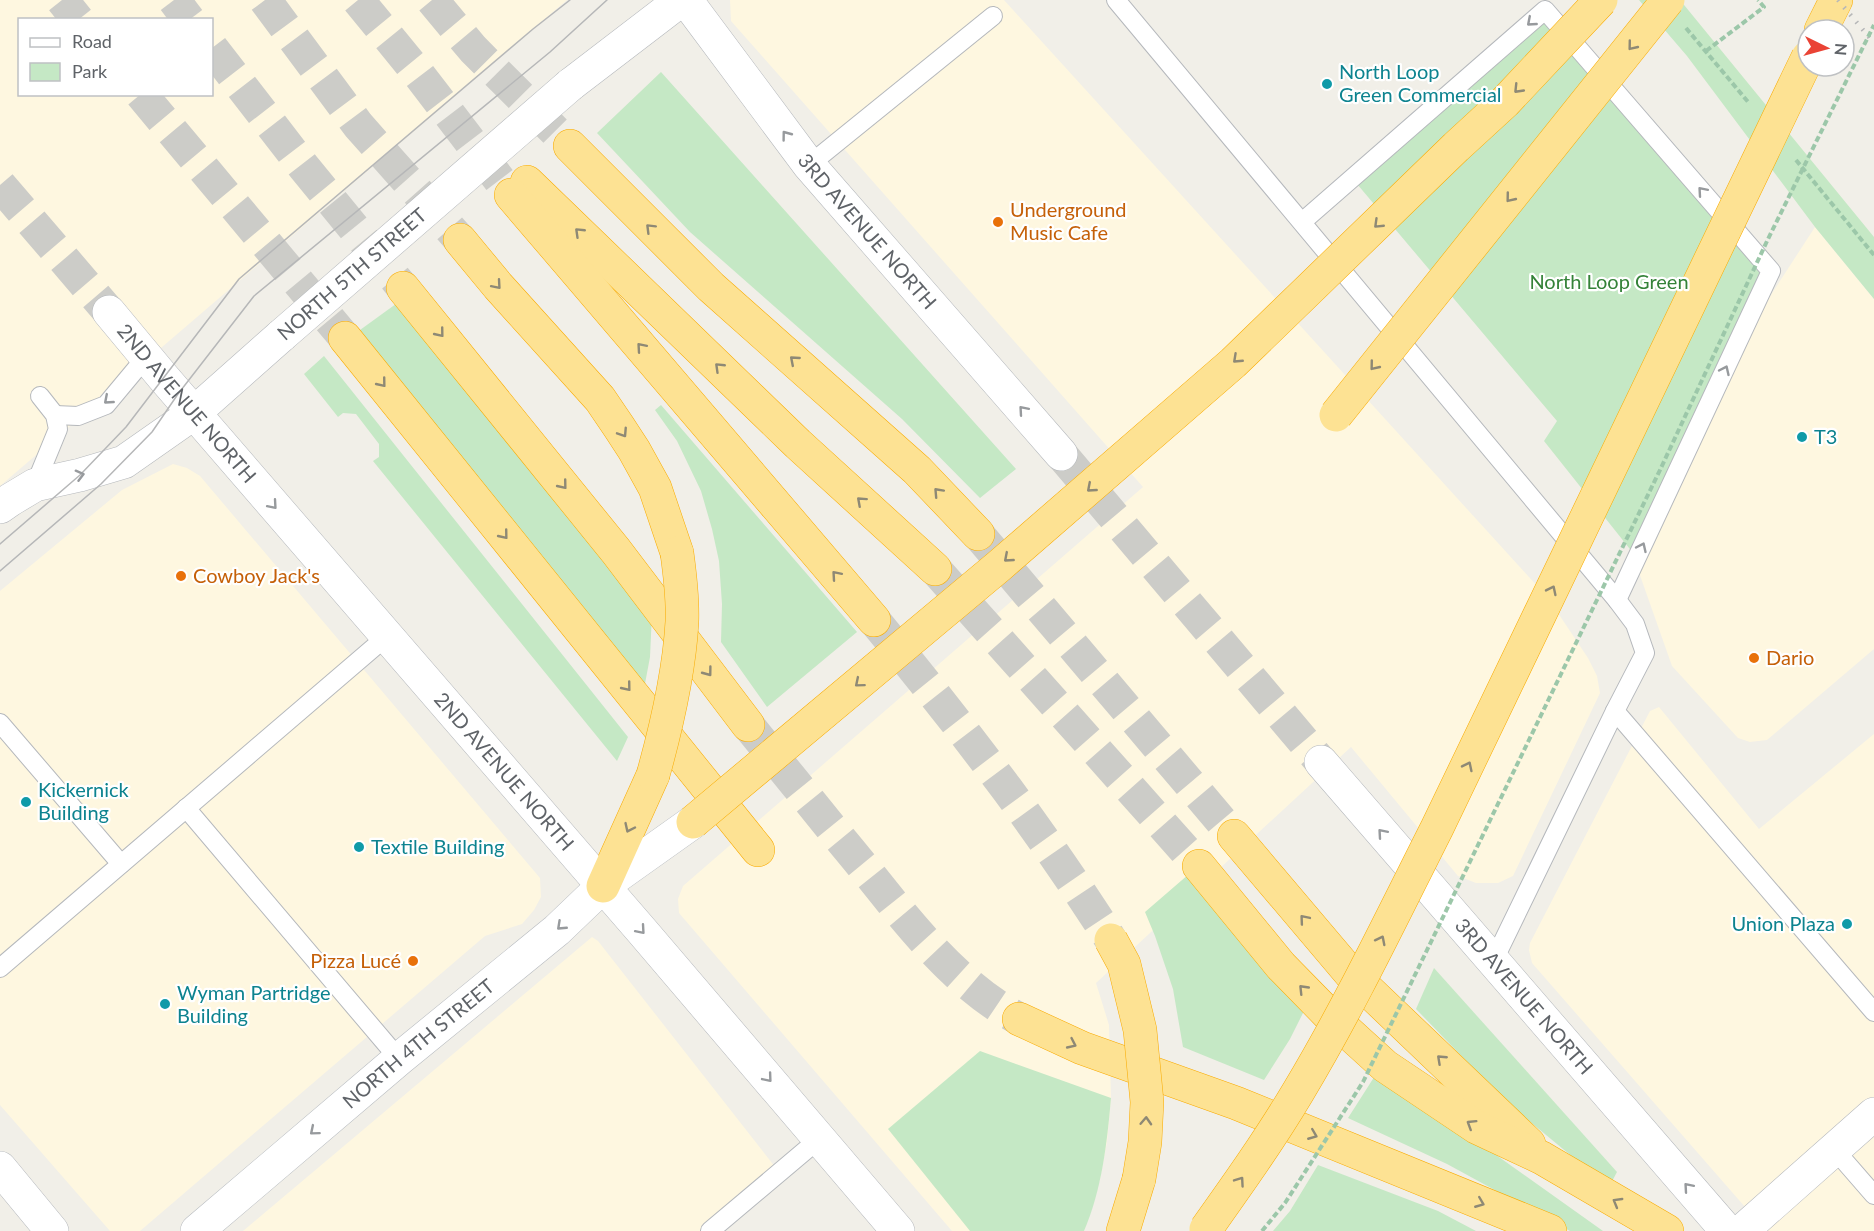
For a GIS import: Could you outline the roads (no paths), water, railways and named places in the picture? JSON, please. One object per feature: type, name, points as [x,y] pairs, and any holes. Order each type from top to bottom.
[{"type":"highway","points":[[693,822],[990,573],[1233,363],[1505,102],[1601,0]]},
{"type":"highway","points":[[1336,415],[1668,0]]},
{"type":"highway","points":[[1827,18],[1836,0]]},
{"type":"highway","points":[[1206,1230],[1298,1093],[1378,946],[1442,818],[1798,78]]},
{"type":"highway","points":[[570,146],[711,287],[909,463],[978,534]]},
{"type":"highway","points":[[874,620],[519,189],[935,569]]},
{"type":"highway","points":[[460,240],[498,286],[600,399],[613,417],[655,488],[677,553],[682,620],[673,695],[653,775],[603,885]]},
{"type":"highway","points":[[403,288],[616,551],[748,724]]},
{"type":"highway","points":[[345,338],[758,850]]},
{"type":"highway","points":[[1234,836],[1350,973],[1542,1158]]},
{"type":"highway","points":[[1199,866],[1281,966],[1329,1015],[1385,1066],[1476,1127],[1542,1158],[1667,1231]]},
{"type":"highway","points":[[1111,940],[1124,964],[1140,1030],[1147,1102],[1145,1142],[1139,1179],[1123,1231]]},
{"type":"highway","points":[[1019,1018],[1082,1048],[1236,1103],[1550,1231]]},
{"type":"street","name":"NORTH 5TH STREET","points":[[0,507],[35,485],[124,462],[194,413],[570,85],[681,0]]},
{"type":"street","name":"3RD AVENUE NORTH","points":[[686,0],[808,165],[1061,453]]},
{"type":"street","name":"2ND AVENUE NORTH","points":[[109,312],[898,1231]]},
{"type":"street","name":"3RD AVENUE NORTH","points":[[1321,762],[1727,1231]]},
{"type":"street","name":"NORTH 4TH STREET","points":[[197,1231],[399,1059],[557,930],[603,885],[693,822]]},
{"type":"street","points":[[1742,1231],[1874,1114]]},
{"type":"street","points":[[0,1168],[52,1231]]},
{"type":"lane","points":[[1116,0],[1635,624],[1645,653],[1614,711],[1493,962]]},
{"type":"lane","points":[[1302,222],[1545,10],[1771,271],[1617,600]]},
{"type":"lane","points":[[808,165],[993,16]]},
{"type":"lane","points":[[55,415],[78,416],[106,405],[146,357]]},
{"type":"lane","points":[[35,485],[58,429],[55,415],[40,396]]},
{"type":"lane","points":[[0,968],[386,636]]},
{"type":"lane","points":[[1614,711],[1874,1012]]},
{"type":"lane","points":[[0,723],[121,864]]},
{"type":"lane","points":[[186,808],[399,1059]]},
{"type":"lane","points":[[710,1231],[819,1139]]},
{"type":"lane","points":[[1834,1149],[1874,1195]]},
{"type":"tunnel","points":[[62,0],[76,18]]},
{"type":"tunnel","points":[[174,0],[188,18]]},
{"type":"tunnel","points":[[265,0],[358,125],[460,240]]},
{"type":"tunnel","points":[[358,0],[417,72],[511,195]]},
{"type":"tunnel","points":[[432,0],[473,49],[570,146]]},
{"type":"tunnel","points":[[213,49],[303,166],[403,288]]},
{"type":"tunnel","points":[[143,96],[345,338]]},
{"type":"tunnel","points":[[0,185],[109,312]]},
{"type":"tunnel","points":[[1061,454],[1321,762]]},
{"type":"tunnel","points":[[978,534],[1234,836]]},
{"type":"tunnel","points":[[935,569],[1199,866]]},
{"type":"tunnel","points":[[874,620],[997,776],[1056,857],[1111,940]]},
{"type":"tunnel","points":[[748,725],[935,952],[975,989],[1019,1019]]},
{"type":"tram line","points":[[0,544],[80,475],[126,427],[239,279],[570,0]]},
{"type":"tram line","points":[[0,571],[101,484],[152,432],[178,394],[254,296],[550,52],[607,0]]},
{"type":"railway","points":[[1838,0],[1874,43]]},
{"type":"place","name":"North Loop Green Commercial","points":[[1327,84]]},
{"type":"place","name":"Underground Music Cafe","points":[[998,222]]},
{"type":"place","name":"T3","points":[[1802,437]]},
{"type":"place","name":"Cowboy Jack's","points":[[181,576]]},
{"type":"place","name":"Dario","points":[[1754,658]]},
{"type":"place","name":"Kickernick Building","points":[[26,802]]},
{"type":"place","name":"Textile Building","points":[[359,847]]},
{"type":"place","name":"Union Plaza","points":[[1847,924]]},
{"type":"place","name":"Pizza Lucé","points":[[413,961]]},
{"type":"place","name":"Wyman Partridge Building","points":[[165,1004]]},
{"type":"park label","name":"North Loop Green","points":[[1609,282]]}]
